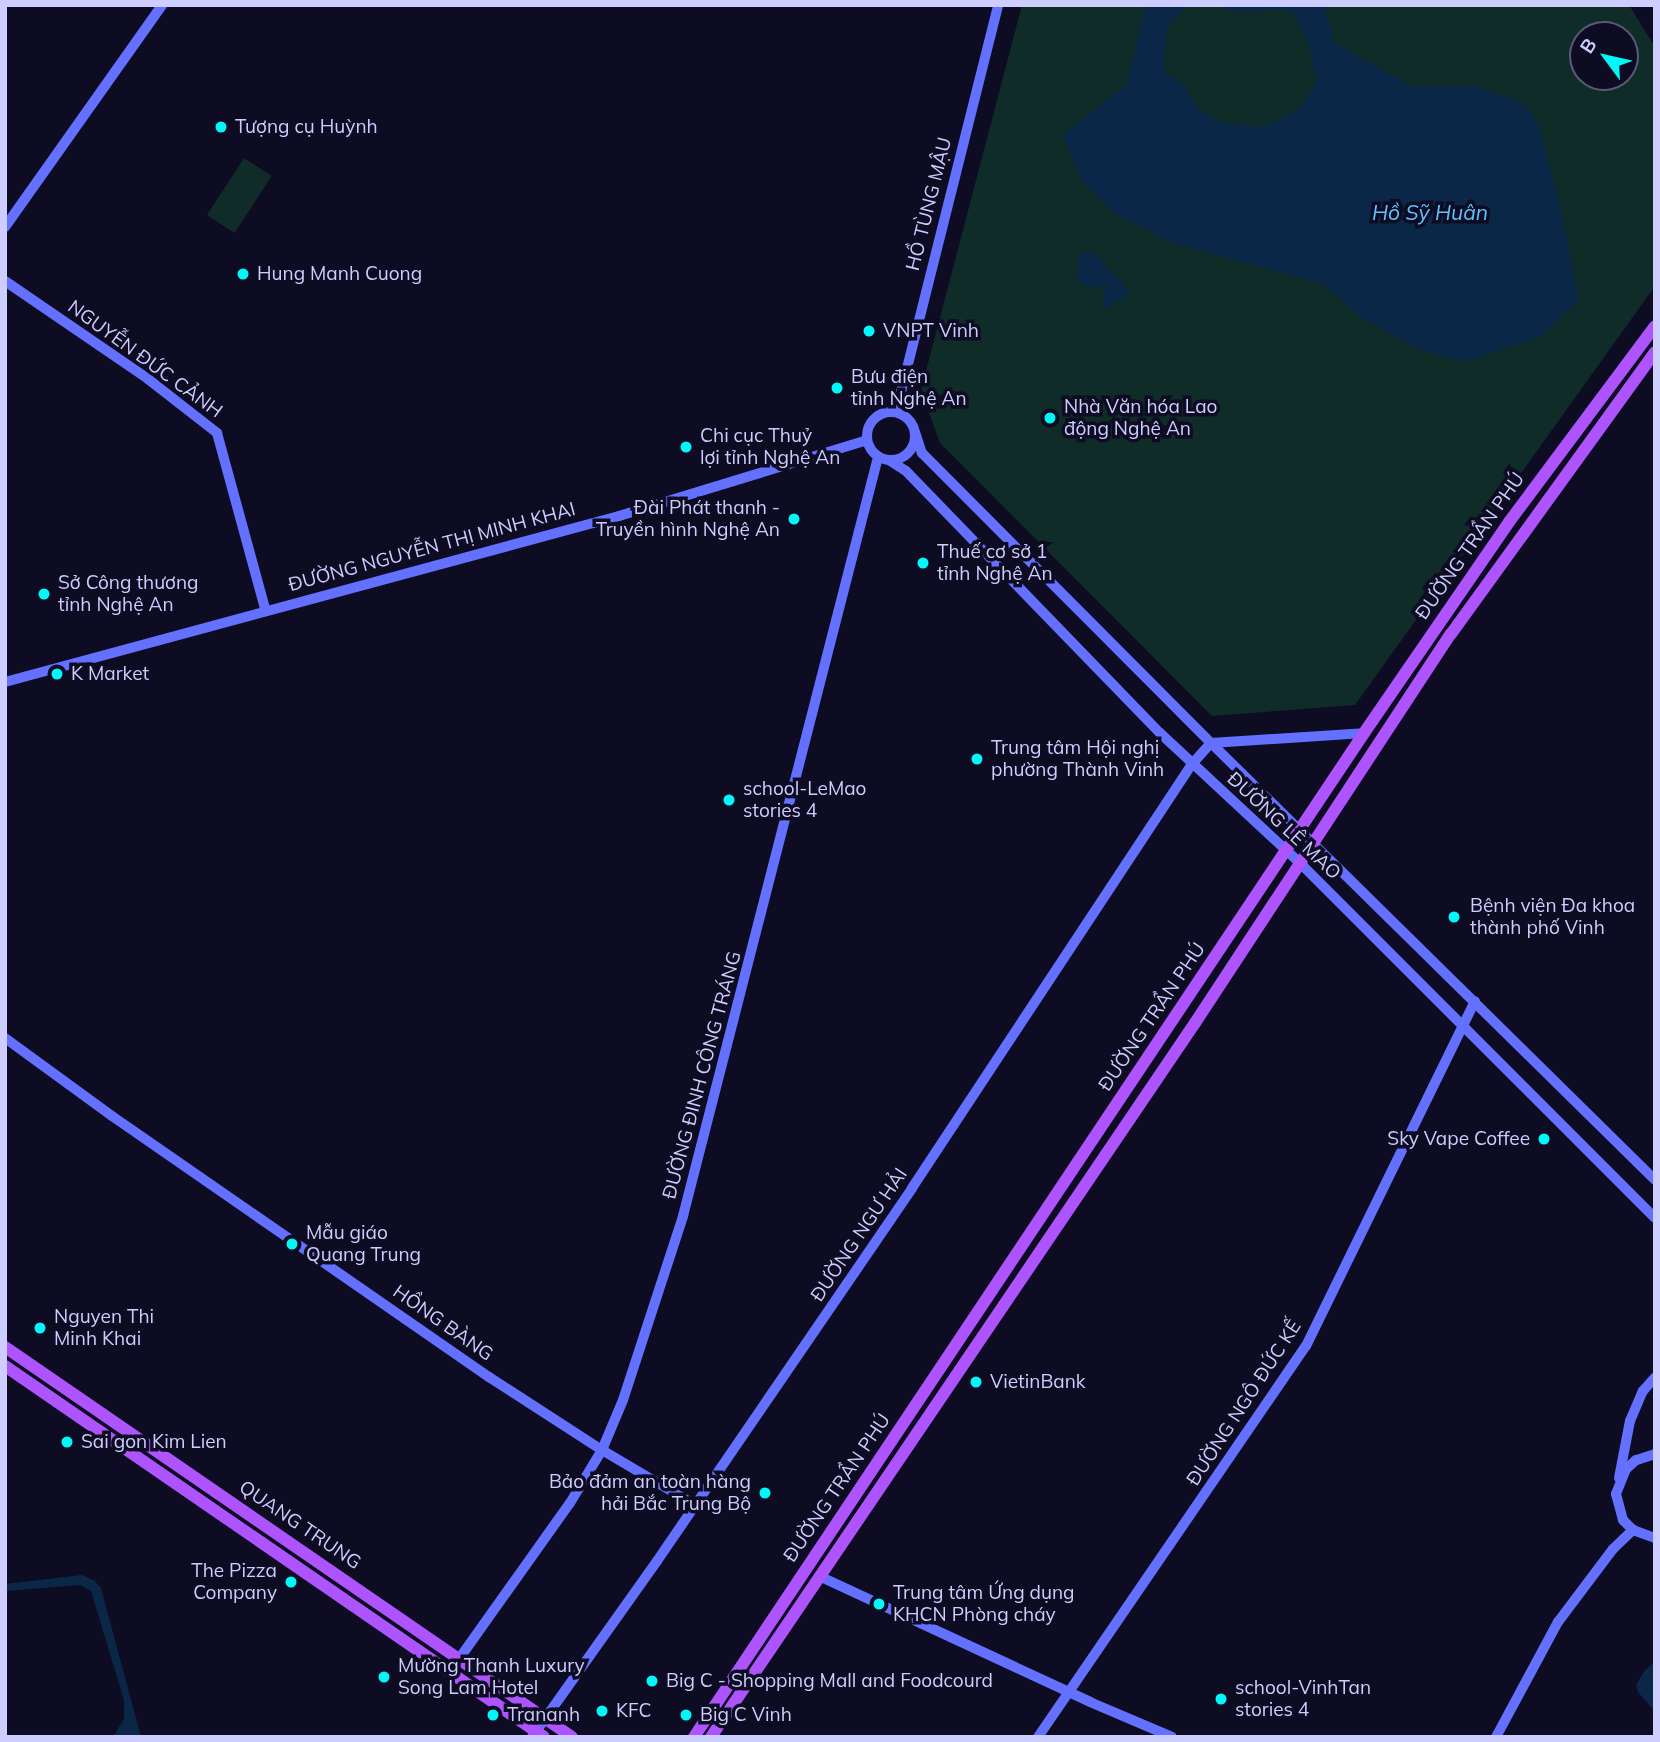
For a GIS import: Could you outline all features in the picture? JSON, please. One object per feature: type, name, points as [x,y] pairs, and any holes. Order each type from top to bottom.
[{"type":"main road","name":"ĐƯỜNG TRẦN PHÚ","points":[[711,1737],[731,1707],[807,1567],[1364,733],[1491,548],[1655,326]]},
{"type":"main road","name":"ĐƯỜNG TRẦN PHÚ","points":[[694,1737],[720,1699],[819,1576],[1137,1110],[1478,595],[1655,352]]},
{"type":"main road","points":[[1624,367],[1636,376]]},
{"type":"main road","points":[[1491,548],[1505,557]]},
{"type":"main road","points":[[1465,585],[1478,595]]},
{"type":"main road","points":[[1121,1099],[1137,1110]]},
{"type":"main road","points":[[1049,1206],[1065,1216]]},
{"type":"main road","points":[[957,1344],[972,1353]]},
{"type":"main road","name":"QUANG TRUNG","points":[[5,1347],[572,1737]]},
{"type":"main road","name":"QUANG TRUNG","points":[[5,1366],[537,1735]]},
{"type":"main road","points":[[103,1434],[113,1420]]},
{"type":"main road","points":[[807,1567],[819,1576]]},
{"type":"main road","points":[[339,1597],[349,1582]]},
{"type":"main road","points":[[449,1674],[459,1659]]},
{"type":"main road","points":[[720,1699],[731,1707]]},
{"type":"street","points":[[5,227],[162,5]]},
{"type":"street","name":"HỒ TÙNG MẬU","points":[[896,412],[998,5]]},
{"type":"street","name":"NGUYỄN ĐỨC CẢNH","points":[[5,281],[147,378],[217,433],[265,609]]},
{"type":"street","points":[[896,412],[909,419],[915,432],[914,444],[908,454],[884,459],[867,440],[868,429],[874,419],[884,413],[896,412]]},
{"type":"street","name":"ĐƯỜNG LÊ MAO","points":[[915,432],[922,453],[1211,743],[1655,1180]]},
{"type":"street","name":"ĐƯỜNG NGUYỄN THỊ MINH KHAI","points":[[5,682],[265,609],[619,516],[867,440]]},
{"type":"street","name":"ĐƯỜNG LÊ MAO","points":[[884,459],[906,471],[1192,764],[1300,863],[1655,1218]]},
{"type":"street","name":"ĐƯỜNG ĐINH CÔNG TRÁNG","points":[[459,1659],[570,1503],[602,1450],[623,1400],[683,1216],[884,459]]},
{"type":"street","points":[[951,516],[968,499]]},
{"type":"street","points":[[1211,743],[1364,733]]},
{"type":"street","name":"ĐƯỜNG NGƯ HẢI","points":[[537,1735],[545,1718],[695,1505],[969,1104],[1192,764],[1211,743]]},
{"type":"street","name":"ĐƯỜNG NGÔ ĐỨC KẾ","points":[[1038,1737],[1306,1346],[1475,1001]]},
{"type":"street","name":"HỒNG BÀNG","points":[[5,1038],[111,1116],[500,1384],[602,1450],[695,1505]]},
{"type":"street","points":[[1655,1377],[1643,1391],[1630,1421],[1621,1457],[1618,1508],[1633,1530],[1655,1538]]},
{"type":"street","points":[[1619,1481],[1636,1460],[1655,1454]]},
{"type":"street","points":[[1496,1737],[1558,1622],[1613,1549],[1633,1530]]},
{"type":"street","points":[[819,1576],[1069,1693],[1172,1737]]},
{"type":"green space","points":[[1022,5],[1629,5],[1639,21],[1569,21],[1569,91],[1639,91],[1639,21],[1655,47],[1655,286],[1355,705],[1212,716],[940,443],[921,390]]},
{"type":"green space","points":[[244,158],[272,176],[235,233],[207,215]]},
{"type":"water","name":"Hồ Sỹ Huân","points":[[1150,5],[1188,5],[1167,26],[1163,69],[1189,92],[1197,109],[1221,123],[1264,127],[1300,109],[1317,81],[1309,44],[1294,15],[1280,8],[1253,12],[1226,10],[1220,5],[1324,5],[1335,43],[1413,87],[1477,87],[1519,101],[1532,112],[1540,129],[1563,220],[1579,300],[1540,337],[1465,362],[1419,349],[1362,318],[1323,284],[1171,242],[1114,213],[1082,181],[1063,135],[1127,85],[1143,14]]},
{"type":"water","points":[[1089,249],[1130,291],[1121,302],[1114,300],[1111,308],[1103,306],[1105,286],[1089,288],[1076,278],[1080,262],[1077,259]]},
{"type":"water","points":[[82,1575],[95,1581],[101,1588],[141,1737],[113,1737],[124,1719],[124,1700],[91,1591],[80,1585],[5,1591],[5,1584]]},
{"type":"water","points":[[1655,1662],[1655,1712],[1638,1692],[1636,1685],[1645,1670]]},
{"type":"place","name":"Tượng cụ Huỳnh","points":[[221,127]]},
{"type":"place","name":"Hung Manh Cuong","points":[[243,274]]},
{"type":"place","name":"VNPT Vinh","points":[[869,331]]},
{"type":"place","name":"Bưu điện tỉnh Nghệ An","points":[[837,388]]},
{"type":"place","name":"Nhà Văn hóa Lao động Nghệ An","points":[[1050,418]]},
{"type":"place","name":"Chi cục Thuỷ lợi tỉnh Nghệ An","points":[[686,447]]},
{"type":"place","name":"Đài Phát thanh - Truyền hình Nghệ An","points":[[794,519]]},
{"type":"place","name":"Thuế cơ sở 1 tỉnh Nghệ An","points":[[923,563]]},
{"type":"place","name":"Sở Công thương tỉnh Nghệ An","points":[[44,594]]},
{"type":"place","name":"K Market","points":[[57,674]]},
{"type":"place","name":"Trung tâm Hội nghị phường Thành Vinh","points":[[977,759]]},
{"type":"place","name":"school-LeMao stories 4","points":[[729,800]]},
{"type":"place","name":"Bệnh viện Đa khoa thành phố Vinh","points":[[1454,917]]},
{"type":"place","name":"Sky Vape Coffee","points":[[1544,1139]]},
{"type":"place","name":"Mẫu giáo Quang Trung","points":[[292,1244]]},
{"type":"place","name":"Nguyen Thi Minh Khai","points":[[40,1328]]},
{"type":"place","name":"VietinBank","points":[[976,1382]]},
{"type":"place","name":"Sai gon Kim Lien","points":[[67,1442]]},
{"type":"place","name":"Bảo đảm an toàn hàng hải Bắc Trung Bộ","points":[[765,1493]]},
{"type":"place","name":"The Pizza Company","points":[[291,1582]]},
{"type":"place","name":"Trung tâm Ứng dụng KHCN Phòng cháy","points":[[879,1604]]},
{"type":"place","name":"Mường Thanh Luxury Song Lam Hotel","points":[[384,1677]]},
{"type":"place","name":"Big C - Shopping Mall and Foodcourd","points":[[652,1681]]},
{"type":"place","name":"school-VinhTan stories 4","points":[[1221,1699]]},
{"type":"place","name":"KFC","points":[[602,1711]]},
{"type":"place","name":"Trananh","points":[[493,1715]]},
{"type":"place","name":"Big C Vinh","points":[[686,1715]]}]
